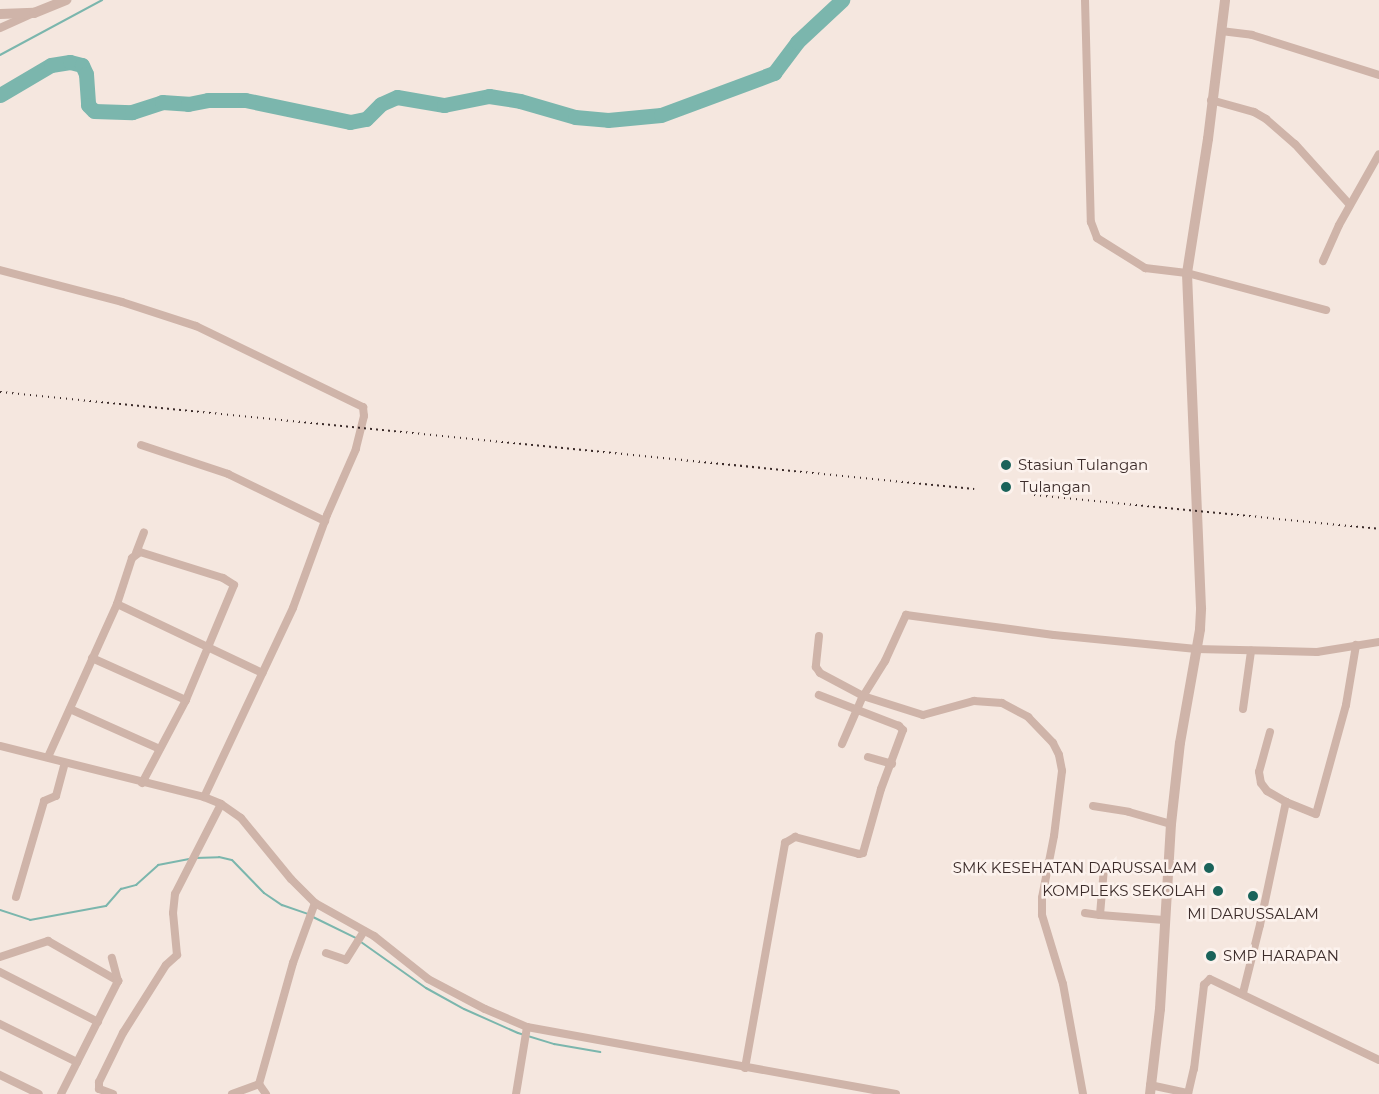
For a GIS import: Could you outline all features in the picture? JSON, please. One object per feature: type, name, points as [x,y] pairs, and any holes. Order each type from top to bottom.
[{"type":"street","points":[[0,28],[67,0]]},
{"type":"street","points":[[1085,0],[1092,231],[1097,238],[1145,268],[1187,273],[1326,310]]},
{"type":"street","points":[[1225,0],[1208,139],[1187,273],[1201,608],[1180,743],[1171,824],[1164,920],[1161,1009],[1150,1090],[1188,1094],[1206,982],[1212,979],[1379,1060]]},
{"type":"street","points":[[0,14],[34,13]]},
{"type":"street","points":[[1221,30],[1252,35],[1379,75]]},
{"type":"street","points":[[1211,100],[1254,112],[1266,118],[1295,144],[1350,206]]},
{"type":"street","points":[[1323,261],[1379,154]]},
{"type":"street","points":[[0,270],[122,302],[196,326],[363,406],[364,416],[356,449],[325,521],[293,608],[204,797]]},
{"type":"street","points":[[141,445],[228,474],[325,521]]},
{"type":"street","points":[[48,757],[117,604],[144,532]]},
{"type":"street","points":[[136,553],[148,554],[179,566],[223,578],[234,585],[186,700],[142,783]]},
{"type":"street","points":[[117,604],[262,673]]},
{"type":"street","points":[[842,744],[860,702],[889,654],[906,615],[1054,635],[1196,649],[1317,652],[1379,642]]},
{"type":"street","points":[[745,1068],[785,843],[795,837],[862,853],[903,728],[860,702],[820,673],[816,667],[819,636]]},
{"type":"street","points":[[1270,732],[1260,778],[1267,791],[1286,802],[1317,813],[1346,705],[1356,645]]},
{"type":"street","points":[[1243,709],[1251,651]]},
{"type":"street","points":[[92,658],[186,700]]},
{"type":"street","points":[[819,695],[923,715],[974,701],[1002,703],[1028,717],[1056,749],[1062,771],[1054,836],[1041,907],[1066,994],[1083,1094]]},
{"type":"street","points":[[70,709],[160,749]]},
{"type":"street","points":[[0,746],[204,797],[222,804],[241,818],[291,879],[315,903],[360,937],[428,979],[527,1033],[896,1094]]},
{"type":"street","points":[[868,757],[892,764]]},
{"type":"street","points":[[16,897],[45,801],[56,796],[65,762]]},
{"type":"street","points":[[1242,993],[1260,925],[1286,802]]},
{"type":"street","points":[[113,1094],[99,1089],[99,1082],[123,1033],[166,966],[177,955],[173,913],[175,894],[222,804]]},
{"type":"street","points":[[1092,806],[1129,812],[1171,824]]},
{"type":"street","points":[[1100,915],[1104,868]]},
{"type":"street","points":[[259,1084],[293,963],[315,903]]},
{"type":"street","points":[[1085,913],[1164,920]]},
{"type":"street","points":[[326,953],[346,960],[360,937]]},
{"type":"street","points":[[0,957],[48,941],[118,981]]},
{"type":"street","points":[[61,1094],[118,981],[112,958]]},
{"type":"street","points":[[0,972],[98,1022]]},
{"type":"street","points":[[0,1024],[77,1062]]},
{"type":"street","points":[[516,1094],[527,1033]]},
{"type":"street","points":[[0,1075],[39,1094]]},
{"type":"street","points":[[232,1094],[259,1084]]},
{"type":"street","points":[[259,1084],[266,1094]]},
{"type":"waterway","points":[[0,55],[102,0]]},
{"type":"waterway","points":[[0,95],[51,65],[70,62],[82,65],[86,74],[88,105],[94,111],[132,112],[162,102],[188,104],[208,100],[245,100],[350,122],[366,119],[381,104],[397,97],[444,105],[489,96],[520,101],[575,117],[608,120],[661,115],[774,73],[797,42],[842,0]]},
{"type":"waterway","points":[[195,858],[219,857],[232,860],[264,893],[282,905],[308,914]]},
{"type":"waterway","points":[[0,910],[30,920],[106,906],[121,889],[136,885],[158,865],[190,859]]},
{"type":"waterway","points":[[313,917],[356,938]]},
{"type":"waterway","points":[[361,942],[426,988],[464,1009],[518,1033],[554,1044],[600,1052]]},
{"type":"railway","points":[[0,392],[974,489]]},
{"type":"railway","points":[[1034,495],[1379,529]]},
{"type":"place","name":"Stasiun Tulangan","points":[[1006,465]]},
{"type":"place","name":"Tulangan","points":[[1006,487]]},
{"type":"place","name":"SMK KESEHATAN DARUSSALAM","points":[[1209,868]]},
{"type":"place","name":"KOMPLEKS SEKOLAH","points":[[1218,891]]},
{"type":"place","name":"MI DARUSSALAM","points":[[1253,896]]},
{"type":"place","name":"SMP HARAPAN","points":[[1211,956]]}]
